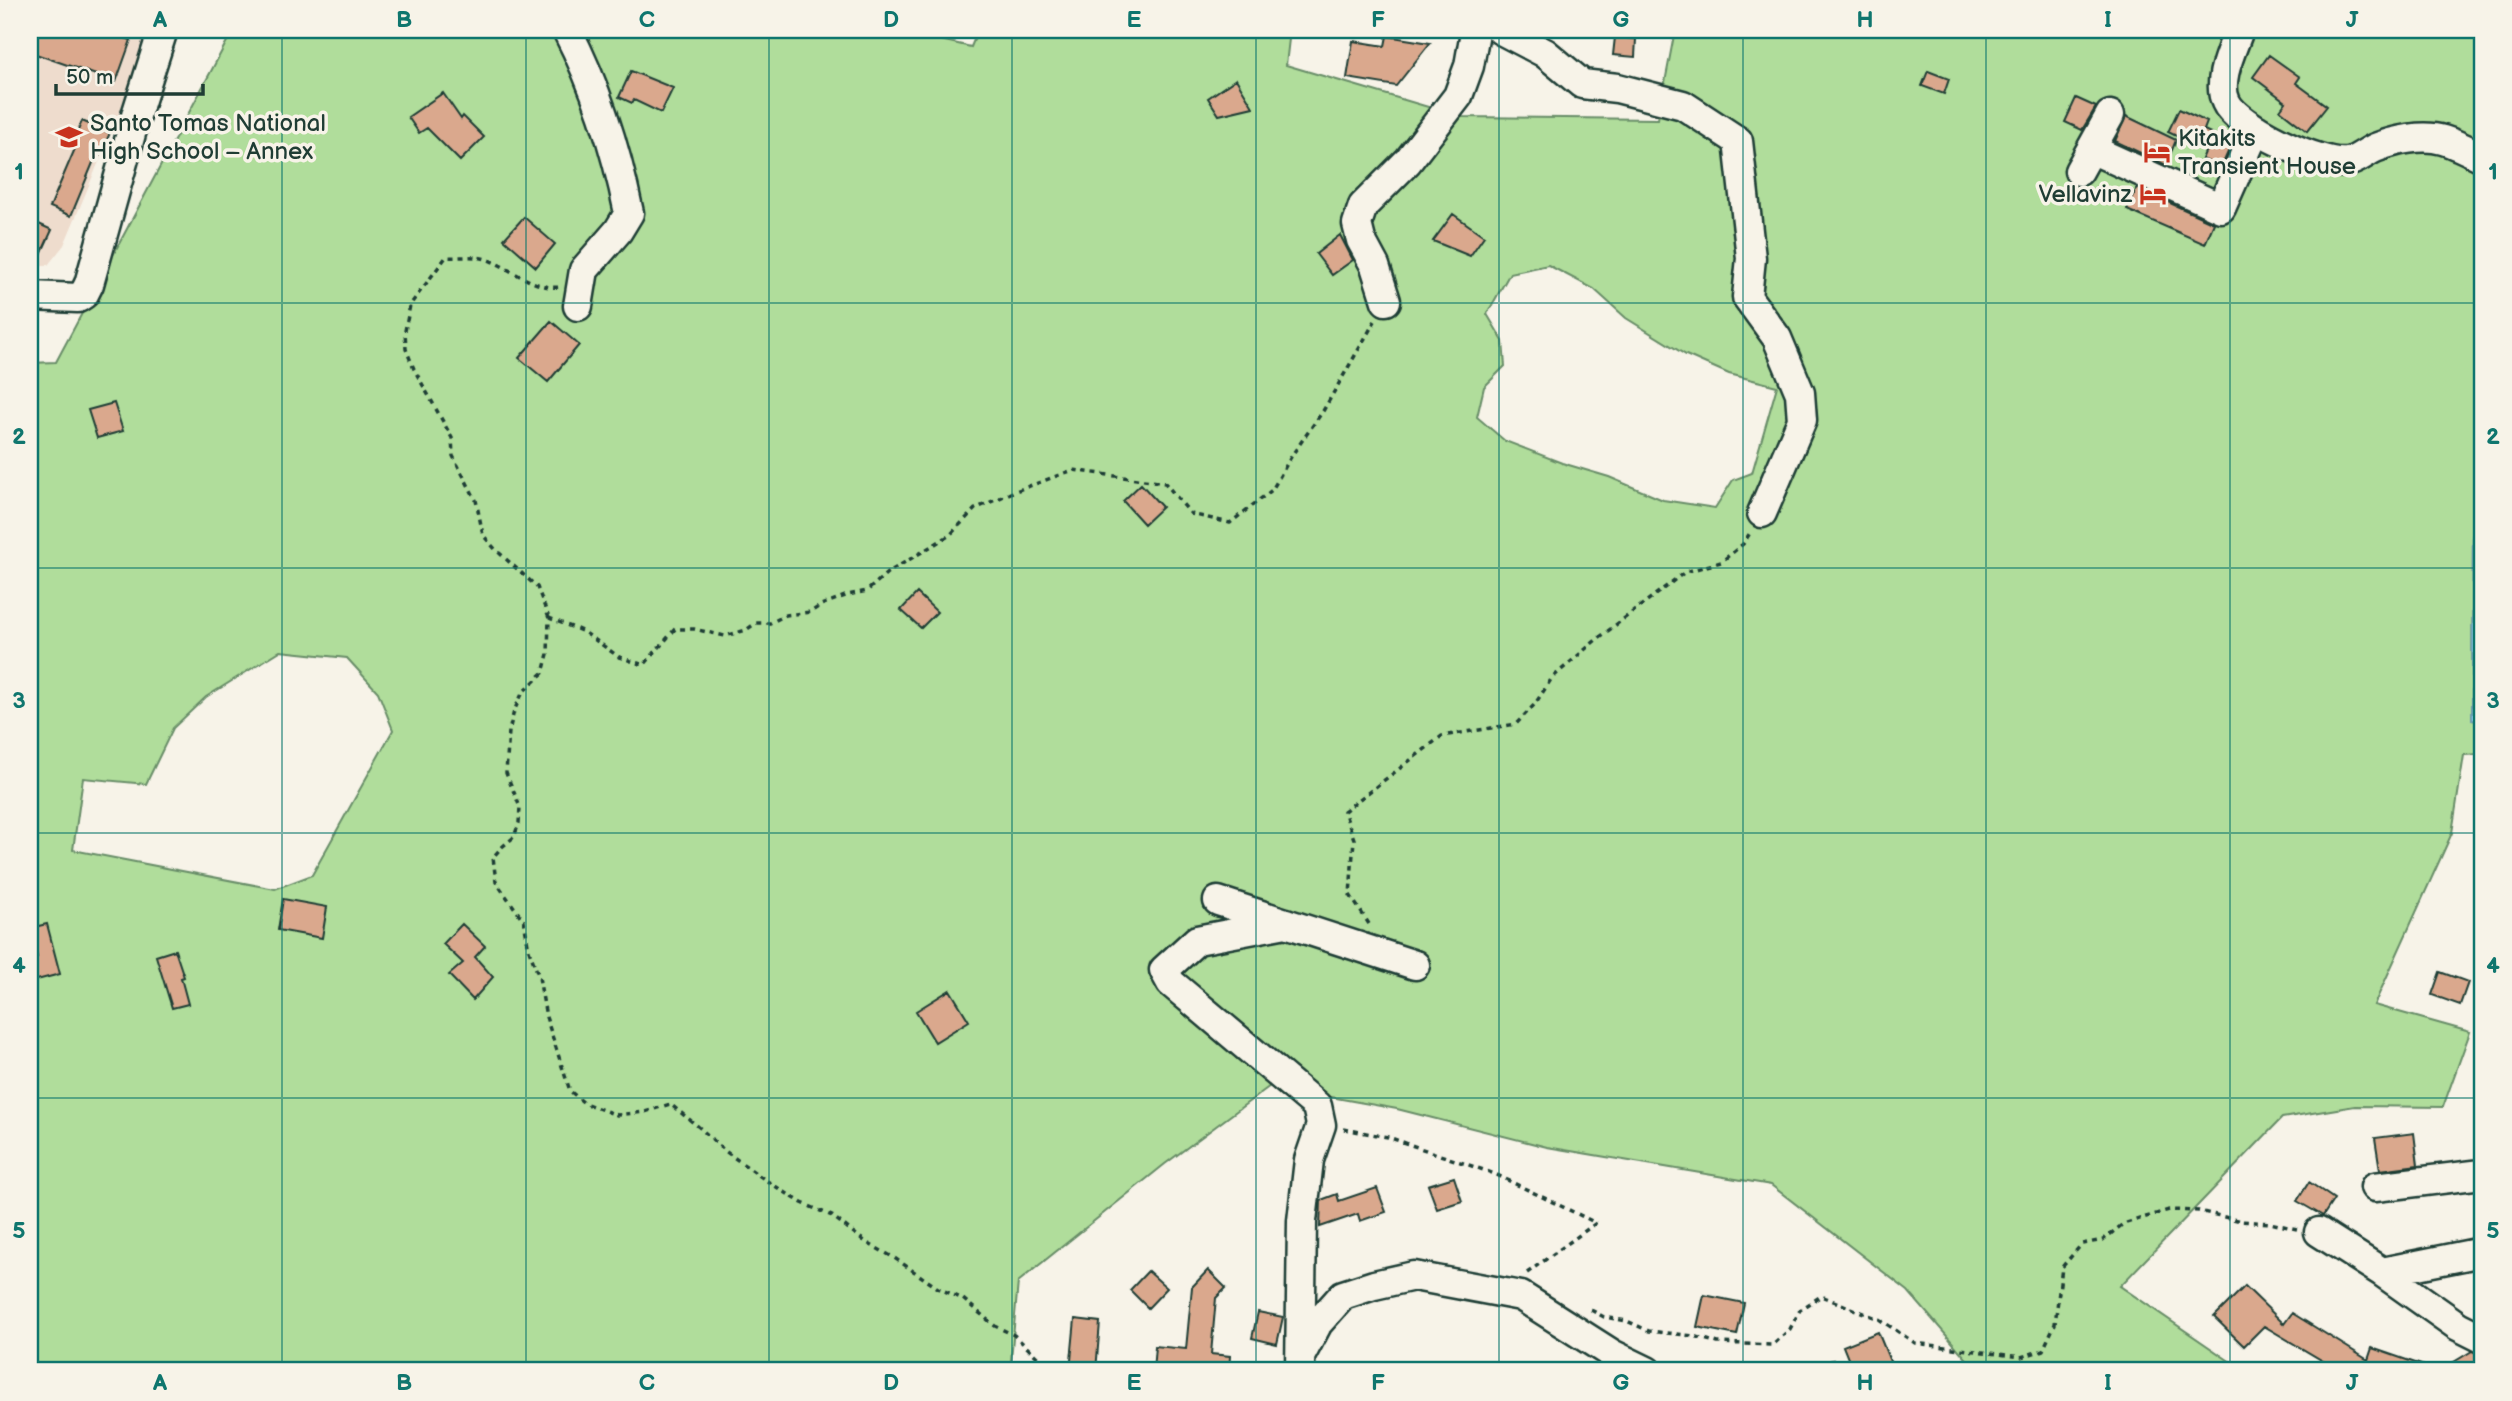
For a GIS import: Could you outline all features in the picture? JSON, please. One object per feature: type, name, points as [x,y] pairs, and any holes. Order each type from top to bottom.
[{"type":"street","points":[[30,296],[78,298],[84,294],[89,284],[136,112],[163,30]]},
{"type":"street","points":[[567,30],[588,71],[615,149],[629,213],[618,232],[584,270],[580,295]]},
{"type":"street","points":[[1386,301],[1375,265],[1357,224],[1363,206],[1408,161],[1458,96],[1483,30],[1545,53],[1582,84],[1617,88],[1683,106],[1738,141],[1751,258],[1747,297],[1777,338],[1800,393],[1802,420],[1762,513]]},
{"type":"street","points":[[2239,30],[2223,87],[2226,102],[2236,115],[2256,129],[2325,160],[2348,162],[2376,148],[2416,138],[2442,139],[2482,157]]},
{"type":"street","points":[[2110,115],[2085,160],[2221,208],[2256,129]]},
{"type":"street","points":[[1217,901],[1415,965]]},
{"type":"street","points":[[1286,923],[1197,940],[1164,970],[1171,983],[1317,1107],[1321,1125],[1309,1160],[1302,1221],[1300,1365]]},
{"type":"street","points":[[2375,1187],[2482,1174]]},
{"type":"street","points":[[2319,1232],[2382,1272],[2458,1326],[2482,1338]]},
{"type":"street","points":[[2382,1272],[2482,1252]]},
{"type":"street","points":[[1300,1365],[1318,1323],[1343,1296],[1374,1285],[1415,1276],[1521,1296],[1612,1354],[1647,1371]]},
{"type":"path","points":[[580,295],[534,282],[487,260],[472,256],[446,257],[410,305],[405,331],[406,349],[414,369],[452,438],[453,456],[476,500],[483,535],[537,587],[549,618],[548,654],[543,673],[523,692],[509,731],[506,774],[520,807],[519,823],[514,837],[502,846],[494,857],[496,882],[524,921],[529,950],[539,977],[546,1017],[570,1091],[584,1103],[617,1115],[645,1112],[670,1104],[725,1151],[764,1179],[802,1203],[832,1216],[867,1243],[893,1257],[918,1276],[963,1299],[995,1326],[1014,1335],[1052,1371]]},
{"type":"path","points":[[549,618],[584,632],[619,657],[644,665],[675,629],[694,628],[725,636],[746,630],[756,623],[770,623],[786,615],[811,612],[821,605],[867,591],[887,573],[950,535],[975,509],[1073,470],[1165,483],[1191,514],[1230,523],[1272,490],[1386,301]]},
{"type":"path","points":[[1370,926],[1350,895],[1354,839],[1344,811],[1442,736],[1516,724],[1535,704],[1552,678],[1596,640],[1685,572],[1721,562],[1743,544],[1762,513]]},
{"type":"path","points":[[1321,1125],[1388,1137],[1456,1160],[1495,1174],[1596,1223],[1502,1292]]},
{"type":"path","points":[[1583,1307],[1604,1317],[1627,1321],[1649,1331],[1694,1336],[1718,1343],[1773,1345],[1790,1329],[1800,1310],[1821,1296],[1879,1319],[1915,1343],[2021,1357],[2043,1350],[2051,1333],[2055,1324],[2062,1267],[2082,1244],[2103,1240],[2123,1224],[2169,1210],[2199,1211],[2241,1221],[2319,1232]]},
{"type":"path","points":[[1832,1359],[1833,1371]]},
{"type":"shaded area","name":"Santo Tomas National High School – Annex","points":[[30,30],[154,30],[64,245],[48,265],[30,267]]},
{"type":"green space","points":[[233,30],[897,30],[971,47],[978,30],[1290,30],[1286,65],[1462,117],[1658,119],[1675,30],[2468,30],[2482,49],[2482,527],[2473,527],[2472,720],[2482,721],[2482,754],[2464,755],[2452,833],[2374,1005],[2470,1032],[2443,1107],[2355,1106],[2282,1118],[2120,1286],[2244,1371],[1977,1371],[1908,1291],[1771,1185],[1547,1147],[1397,1109],[1270,1086],[1165,1164],[1018,1282],[1010,1371],[30,1371],[30,363],[56,362]],"holes":[[[1548,265],[1594,289],[1626,318],[1686,355],[1729,374],[1777,386],[1752,473],[1733,480],[1715,508],[1663,500],[1609,477],[1562,463],[1505,441],[1477,417],[1484,387],[1505,366],[1503,341],[1487,314],[1510,273]],[[280,651],[347,658],[378,692],[393,730],[312,875],[275,889],[73,850],[83,778],[146,784],[173,728],[206,697]]]},
{"type":"water","points":[[2473,526],[2482,527],[2482,721],[2472,720]]},
{"type":"building","points":[[30,30],[101,30],[131,40],[116,82],[30,52]]},
{"type":"building","points":[[1387,36],[1430,43],[1396,86],[1347,78],[1353,41],[1385,46]]},
{"type":"building","points":[[1615,37],[1636,39],[1635,57],[1613,55]]},
{"type":"building","points":[[2269,55],[2300,77],[2296,83],[2327,106],[2307,131],[2280,110],[2286,102],[2253,77]]},
{"type":"building","points":[[631,71],[673,88],[661,113],[634,100],[632,103],[619,97]]},
{"type":"building","points":[[1928,71],[1949,79],[1944,94],[1922,86]]},
{"type":"building","points":[[1236,79],[1253,107],[1219,115],[1208,98]]},
{"type":"building","points":[[443,93],[461,119],[463,116],[484,137],[460,161],[427,128],[419,133],[408,117]]},
{"type":"building","points":[[2076,98],[2096,107],[2082,130],[2065,122]]},
{"type":"building","points":[[2179,109],[2207,122],[2204,130],[2232,143],[2221,168],[2202,159],[2206,150],[2168,132]]},
{"type":"building","points":[[2126,116],[2176,140],[2166,165],[2115,141]]},
{"type":"building","points":[[82,121],[110,133],[100,155],[97,153],[71,216],[50,207],[77,144],[73,142]]},
{"type":"building","points":[[2137,188],[2214,223],[2205,244],[2127,210]]},
{"type":"building","points":[[1453,214],[1484,236],[1470,256],[1433,241]]},
{"type":"building","points":[[524,217],[555,244],[536,267],[504,239]]},
{"type":"building","points":[[30,220],[52,230],[30,278]]},
{"type":"building","points":[[1340,235],[1353,260],[1332,275],[1316,254]]},
{"type":"building","points":[[551,321],[579,345],[548,382],[519,358]]},
{"type":"building","points":[[114,403],[123,431],[97,438],[88,410]]},
{"type":"building","points":[[1141,484],[1162,507],[1144,524],[1123,501]]},
{"type":"building","points":[[917,593],[937,612],[921,628],[901,610]]},
{"type":"building","points":[[283,899],[327,907],[322,938],[278,930]]},
{"type":"building","points":[[47,924],[60,974],[33,981],[30,959],[37,957],[30,928]]},
{"type":"building","points":[[462,924],[485,946],[475,957],[493,977],[473,1000],[449,975],[463,963],[443,944]]},
{"type":"building","points":[[175,950],[184,977],[181,978],[188,1004],[172,1008],[156,956]]},
{"type":"building","points":[[2440,972],[2468,982],[2460,1005],[2432,995]]},
{"type":"building","points":[[950,990],[969,1021],[935,1042],[916,1011]]},
{"type":"building","points":[[2414,1133],[2418,1165],[2380,1170],[2375,1138]]},
{"type":"building","points":[[1454,1177],[1462,1201],[1437,1209],[1428,1185]]},
{"type":"building","points":[[2309,1182],[2334,1199],[2323,1216],[2297,1201]]},
{"type":"building","points":[[1377,1188],[1386,1212],[1360,1221],[1358,1214],[1320,1227],[1321,1200],[1337,1194],[1339,1201]]},
{"type":"building","points":[[1208,1270],[1226,1288],[1216,1298],[1211,1354],[1230,1356],[1229,1371],[1153,1371],[1155,1346],[1186,1349],[1192,1287]]},
{"type":"building","points":[[1148,1271],[1167,1288],[1148,1308],[1130,1290]]},
{"type":"building","points":[[2245,1286],[2284,1324],[2292,1313],[2368,1360],[2372,1348],[2433,1371],[2364,1371],[2344,1363],[2340,1371],[2264,1326],[2244,1346],[2214,1317]]},
{"type":"building","points":[[1704,1295],[1744,1303],[1737,1335],[1697,1327]]},
{"type":"building","points":[[1258,1312],[1283,1317],[1277,1344],[1252,1338]]},
{"type":"building","points":[[1075,1319],[1100,1322],[1096,1371],[1070,1371]]},
{"type":"building","points":[[1878,1332],[1894,1371],[1853,1371],[1843,1346]]},
{"type":"building","points":[[2472,1351],[2482,1355],[2482,1371],[2439,1371]]},
{"type":"place","name":"Santo Tomas National High School – Annex","points":[[69,137]]},
{"type":"place","name":"Kitakits Transient House","points":[[2157,152]]},
{"type":"place","name":"Vellavinz","points":[[2153,194]]}]
